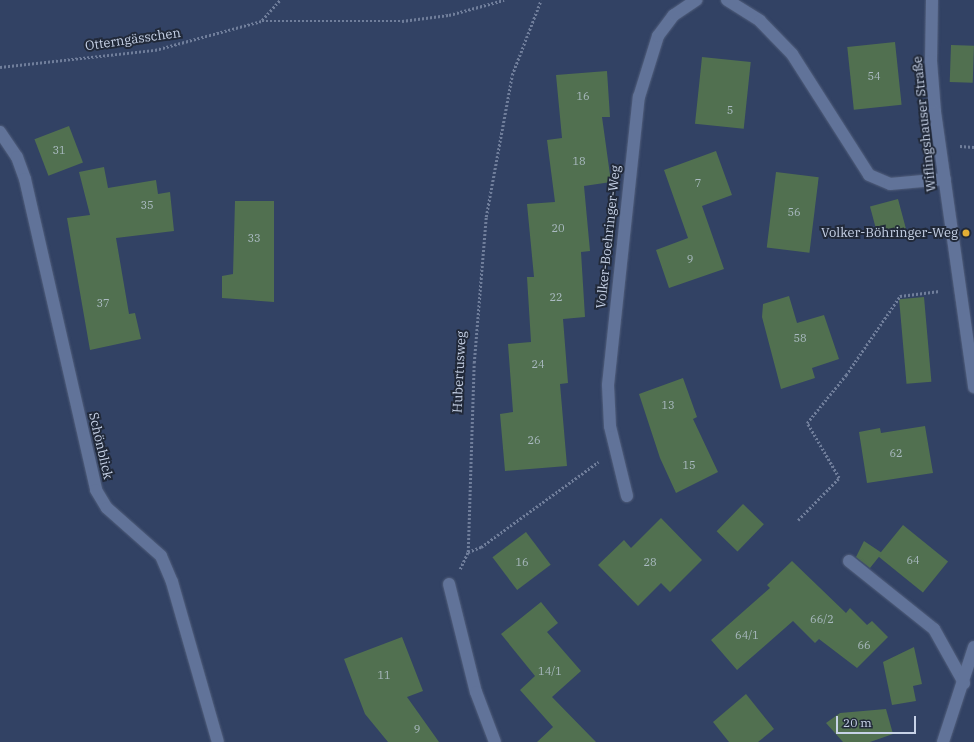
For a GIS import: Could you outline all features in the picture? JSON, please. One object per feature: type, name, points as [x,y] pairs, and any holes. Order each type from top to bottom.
[{"type":"street","name":"Volker-Boehringer-Weg","points":[[626,496],[609,413],[609,368],[639,97],[658,36],[674,15],[696,0]]},
{"type":"street","points":[[727,0],[760,21],[792,54],[869,175],[890,184],[945,179]]},
{"type":"street","name":"Wiflingshauser Straße","points":[[932,0],[931,62],[945,179],[974,388]]},
{"type":"street","name":"Schönblick","points":[[0,132],[17,157],[25,179],[96,490],[107,508],[162,556],[172,582],[218,742]]},
{"type":"street","points":[[849,561],[934,630],[964,683]]},
{"type":"street","points":[[449,584],[476,692],[495,742]]},
{"type":"street","points":[[943,742],[964,683],[974,647]]},
{"type":"path","points":[[262,21],[280,0]]},
{"type":"path","name":"Otterngässchen","points":[[0,67],[155,50],[262,21],[402,20],[449,15],[504,0]]},
{"type":"path","name":"Hubertusweg","points":[[449,584],[468,552],[474,355],[485,223],[512,74],[541,0]]},
{"type":"path","points":[[798,520],[839,478],[807,423],[846,375],[900,296],[960,288]]},
{"type":"path","points":[[468,552],[616,452]]},
{"type":"building","points":[[895,42],[902,105],[854,110],[847,47]]},
{"type":"building","points":[[951,45],[974,46],[973,83],[950,82]]},
{"type":"building","points":[[702,57],[751,62],[744,129],[695,124]]},
{"type":"building","points":[[607,71],[610,117],[602,117],[611,182],[584,186],[590,251],[581,252],[585,317],[563,319],[568,383],[560,384],[567,466],[505,471],[500,414],[513,412],[508,344],[531,342],[527,277],[534,277],[527,204],[555,202],[547,140],[562,138],[556,75]]},
{"type":"building","points":[[69,126],[83,162],[48,176],[34,139]]},
{"type":"building","points":[[716,151],[732,195],[702,206],[724,269],[669,288],[656,250],[688,238],[664,170]]},
{"type":"building","points":[[104,167],[108,188],[156,180],[158,194],[170,192],[174,231],[116,238],[129,314],[135,313],[141,339],[90,350],[67,218],[90,215],[79,172]]},
{"type":"building","points":[[776,172],[819,177],[809,253],[767,247]]},
{"type":"building","points":[[898,199],[906,229],[878,236],[870,207]]},
{"type":"building","points":[[235,201],[274,201],[274,302],[222,298],[222,276],[233,274]]},
{"type":"building","points":[[789,296],[797,323],[824,315],[839,359],[812,368],[815,378],[781,389],[762,317],[763,304]]},
{"type":"building","points":[[924,297],[931,382],[907,384],[899,299]]},
{"type":"building","points":[[683,378],[697,417],[693,419],[718,472],[676,493],[660,458],[639,394]]},
{"type":"building","points":[[925,426],[933,473],[867,483],[859,432],[880,428],[881,433]]},
{"type":"building","points":[[743,504],[764,524],[737,551],[717,531]]},
{"type":"building","points":[[661,518],[702,560],[670,592],[661,583],[638,606],[598,565],[624,540],[631,548]]},
{"type":"building","points":[[903,525],[948,562],[923,593],[878,556]]},
{"type":"building","points":[[526,532],[551,565],[517,590],[492,557]]},
{"type":"building","points":[[864,541],[882,553],[870,568],[856,557]]},
{"type":"building","points":[[792,561],[846,613],[850,608],[867,625],[872,621],[888,637],[857,668],[819,639],[815,643],[793,621],[737,670],[711,640],[770,588],[767,585]]},
{"type":"building","points":[[541,602],[558,623],[547,632],[581,671],[552,697],[596,742],[537,742],[553,727],[520,690],[535,676],[501,634]]},
{"type":"building","points":[[402,637],[423,691],[407,697],[439,742],[388,742],[365,714],[344,659]]},
{"type":"building","points":[[914,647],[922,684],[913,686],[916,701],[892,705],[883,662]]},
{"type":"building","points":[[746,694],[774,729],[758,742],[729,742],[713,722]]},
{"type":"building","points":[[886,709],[893,734],[870,742],[843,742],[826,723],[840,713]]},
{"type":"place","name":"Volker-Böhringer-Weg","points":[[966,233]]}]
